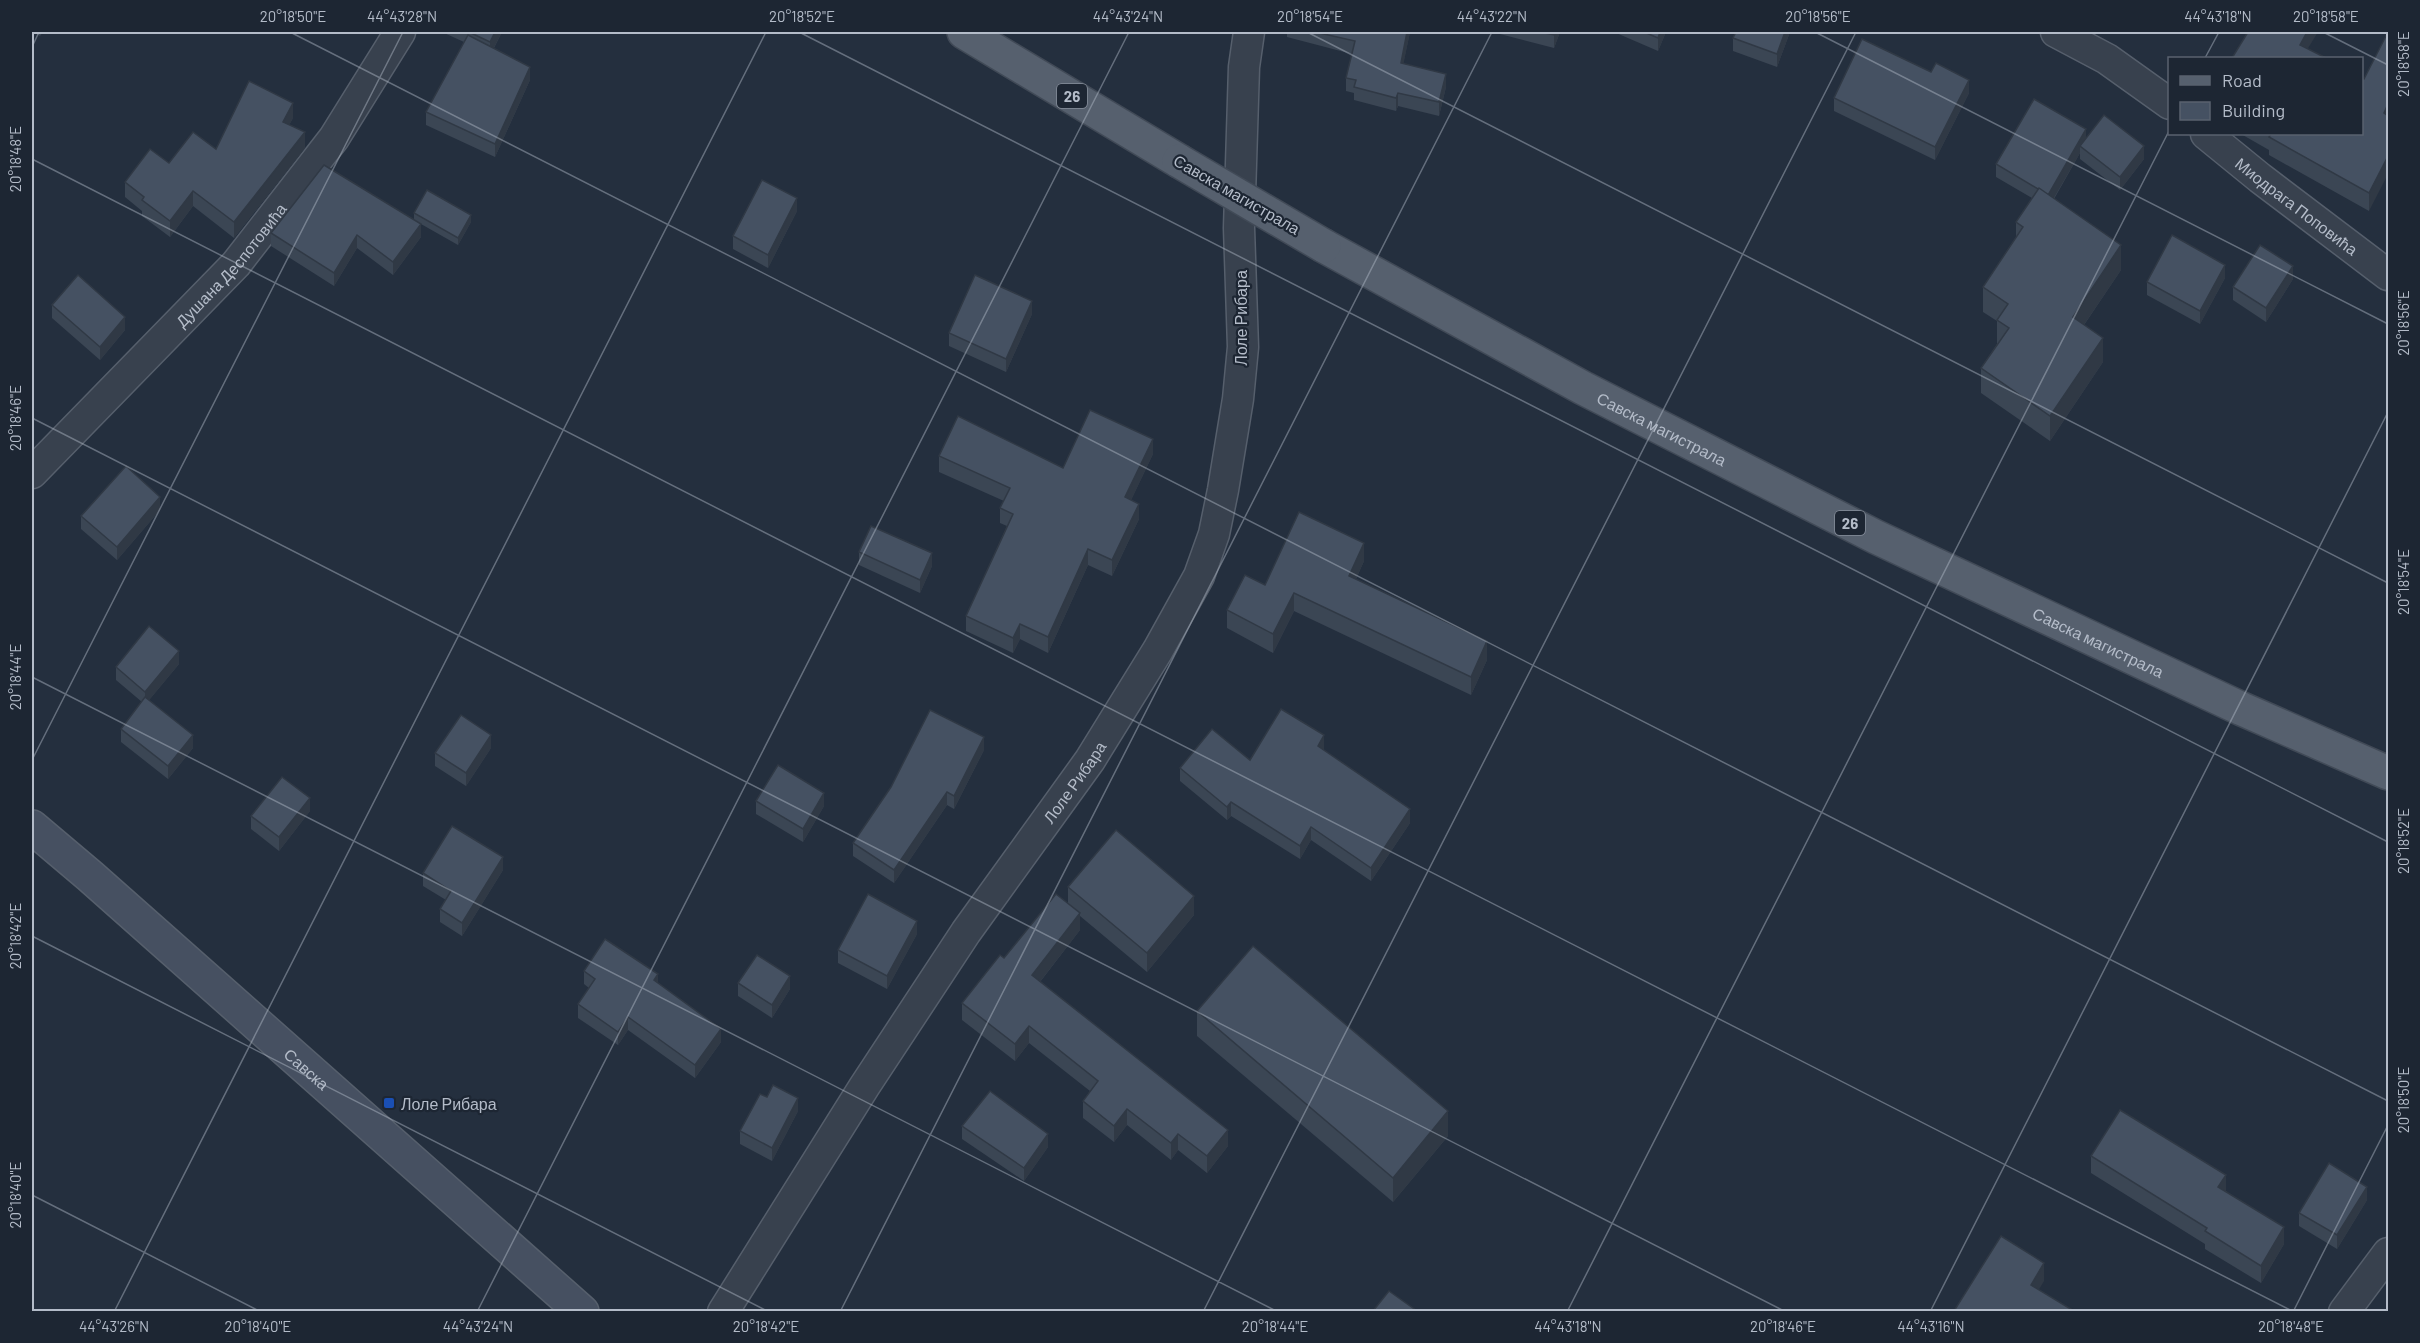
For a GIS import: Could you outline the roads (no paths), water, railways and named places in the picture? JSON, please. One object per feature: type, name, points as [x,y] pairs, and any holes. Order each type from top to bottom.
[{"type":"main road","name":"Савска магистрала","points":[[964,32],[1324,246],[1583,388],[1876,537],[2242,709],[2388,773]]},
{"type":"street","name":"Душана Деспотовића","points":[[32,472],[236,264],[334,138],[400,32]]},
{"type":"street","name":"Лоле Рибара","points":[[723,1311],[864,1087],[966,932],[1090,760],[1158,650],[1199,576],[1214,534],[1238,399],[1243,347],[1239,228],[1244,67],[1249,32]]},
{"type":"street","points":[[2056,32],[2107,59],[2168,103]]},
{"type":"street","name":"Миодрага Поповића","points":[[2207,135],[2388,275]]},
{"type":"street","name":"Савска","points":[[32,827],[582,1311]]},
{"type":"street","points":[[2344,1311],[2388,1253]]},
{"type":"place","name":"Лоле Рибара","points":[[389,1103]]}]
